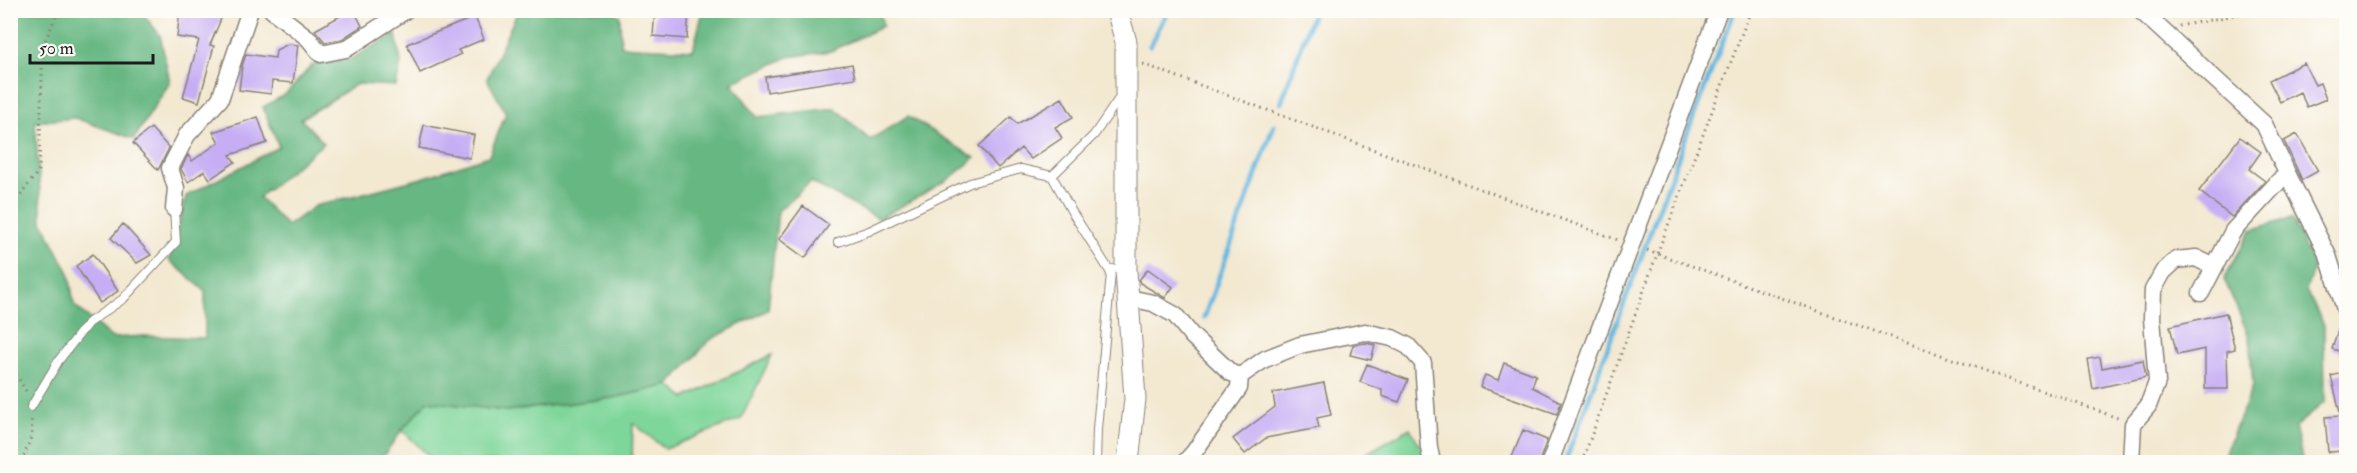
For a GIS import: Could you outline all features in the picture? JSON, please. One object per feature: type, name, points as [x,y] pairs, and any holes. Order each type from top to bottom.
[{"type":"street","points":[[174,209],[176,188],[170,168],[187,135],[220,99],[250,10]]},
{"type":"street","points":[[272,10],[308,38],[321,54],[346,49],[406,10]]},
{"type":"street","points":[[1117,10],[1126,42],[1128,249],[1126,270],[1135,399],[1128,462]]},
{"type":"street","points":[[1550,462],[1719,10]]},
{"type":"street","points":[[2140,10],[2264,124],[2328,256],[2346,312]]},
{"type":"street","points":[[2201,293],[2233,231],[2280,180],[2288,175]]},
{"type":"street","points":[[2131,462],[2133,424],[2148,406],[2157,382],[2152,318],[2153,290],[2163,272],[2176,260],[2196,258],[2214,267]]},
{"type":"street","points":[[1129,298],[1153,303],[1174,315],[1192,336],[1231,373],[1240,375],[1265,359],[1300,345],[1365,332],[1392,338],[1408,346],[1423,363],[1432,462]]},
{"type":"street","points":[[1185,462],[1239,388],[1240,375]]},
{"type":"lane","points":[[1052,176],[1094,135],[1125,91]]},
{"type":"lane","points":[[838,242],[869,231],[970,183],[1021,169],[1052,176],[1111,273]]},
{"type":"lane","points":[[31,407],[59,360],[88,324],[123,299],[177,242],[174,209]]},
{"type":"lane","points":[[1096,462],[1111,273],[1128,249]]},
{"type":"path","points":[[10,210],[39,170],[43,45],[59,10]]},
{"type":"path","points":[[1582,462],[1657,254],[1751,10]]},
{"type":"path","points":[[2159,29],[2261,10]]},
{"type":"path","points":[[1125,57],[1632,245]]},
{"type":"path","points":[[1651,252],[2133,424]]},
{"type":"green space","points":[[10,11],[141,11],[160,35],[170,82],[134,139],[75,118],[35,122],[42,221],[69,273],[74,305],[112,338],[144,336],[205,338],[205,291],[169,260],[186,196],[279,147],[263,107],[286,94],[312,65],[349,60],[396,34],[401,62],[396,86],[357,84],[301,119],[324,143],[259,197],[287,226],[315,206],[422,178],[489,156],[506,113],[487,79],[516,15],[525,11],[613,11],[620,16],[621,46],[693,50],[703,11],[880,11],[883,26],[831,51],[788,57],[732,83],[757,117],[835,108],[870,140],[908,116],[975,158],[948,180],[879,219],[811,182],[778,211],[768,310],[710,340],[669,385],[613,398],[506,411],[428,401],[402,430],[379,462],[11,462]]},
{"type":"green space","points":[[2292,218],[2314,267],[2306,290],[2324,325],[2325,402],[2295,427],[2303,462],[2218,462],[2224,455],[2253,385],[2249,336],[2224,279],[2251,230]]},
{"type":"green space","points":[[772,355],[741,419],[665,449],[633,423],[632,462],[435,462],[402,430],[428,401],[506,411],[613,398],[669,385],[685,398]]},
{"type":"green space","points":[[1410,428],[1429,462],[1352,462]]},
{"type":"building","points":[[180,10],[213,10],[212,15],[221,19],[210,45],[214,46],[199,102],[183,97],[199,40],[177,37]]},
{"type":"building","points":[[354,10],[362,26],[342,39],[325,42],[315,30]]},
{"type":"building","points":[[655,10],[689,10],[687,39],[653,36]]},
{"type":"building","points":[[475,17],[484,39],[458,50],[461,54],[420,73],[407,44]]},
{"type":"building","points":[[288,44],[298,45],[293,83],[272,81],[271,94],[239,90],[246,54],[275,58],[276,50]]},
{"type":"building","points":[[2304,63],[2315,85],[2320,83],[2326,99],[2307,107],[2300,92],[2280,102],[2269,80]]},
{"type":"building","points":[[852,64],[855,78],[767,92],[765,77]]},
{"type":"building","points":[[1062,98],[1073,117],[1055,127],[1062,138],[1031,159],[1021,148],[998,168],[979,146],[1011,117],[1017,124]]},
{"type":"building","points":[[258,117],[267,143],[230,155],[235,162],[210,179],[204,171],[188,182],[181,169],[188,155],[192,161],[219,142],[213,132]]},
{"type":"building","points":[[424,125],[474,135],[470,158],[419,148]]},
{"type":"building","points":[[151,128],[169,148],[158,170],[133,143]]},
{"type":"building","points":[[2297,134],[2318,171],[2302,180],[2284,141]]},
{"type":"building","points":[[2240,137],[2261,152],[2249,169],[2265,181],[2232,217],[2199,191]]},
{"type":"building","points":[[803,206],[829,225],[805,258],[779,239]]},
{"type":"building","points":[[123,224],[151,255],[137,263],[111,238]]},
{"type":"building","points":[[93,254],[118,291],[100,303],[76,266]]},
{"type":"building","points":[[1148,269],[1173,287],[1165,298],[1140,283],[1139,280]]},
{"type":"building","points":[[2226,313],[2235,349],[2227,351],[2228,389],[2205,389],[2205,349],[2177,355],[2170,326]]},
{"type":"building","points":[[2341,321],[2346,322],[2346,353],[2332,349]]},
{"type":"building","points":[[1365,343],[1375,345],[1371,360],[1350,355],[1353,345]]},
{"type":"building","points":[[2100,357],[2102,368],[2143,360],[2146,377],[2093,389],[2088,359]]},
{"type":"building","points":[[1504,363],[1536,375],[1532,387],[1561,402],[1557,414],[1480,387],[1485,375],[1498,380]]},
{"type":"building","points":[[1367,364],[1408,380],[1399,402],[1382,396],[1382,390],[1360,382]]},
{"type":"building","points":[[2346,372],[2346,451],[2328,452],[2325,417],[2341,416],[2331,376]]},
{"type":"building","points":[[1324,383],[1331,415],[1317,418],[1319,428],[1266,438],[1245,454],[1233,439],[1275,407],[1273,393]]},
{"type":"building","points":[[1523,430],[1547,440],[1539,462],[1510,462]]},
{"type":"waterway","points":[[1150,46],[1168,10]]},
{"type":"waterway","points":[[1281,103],[1314,10]]},
{"type":"waterway","points":[[1565,462],[1735,10]]},
{"type":"waterway","points":[[1204,318],[1274,125]]}]
